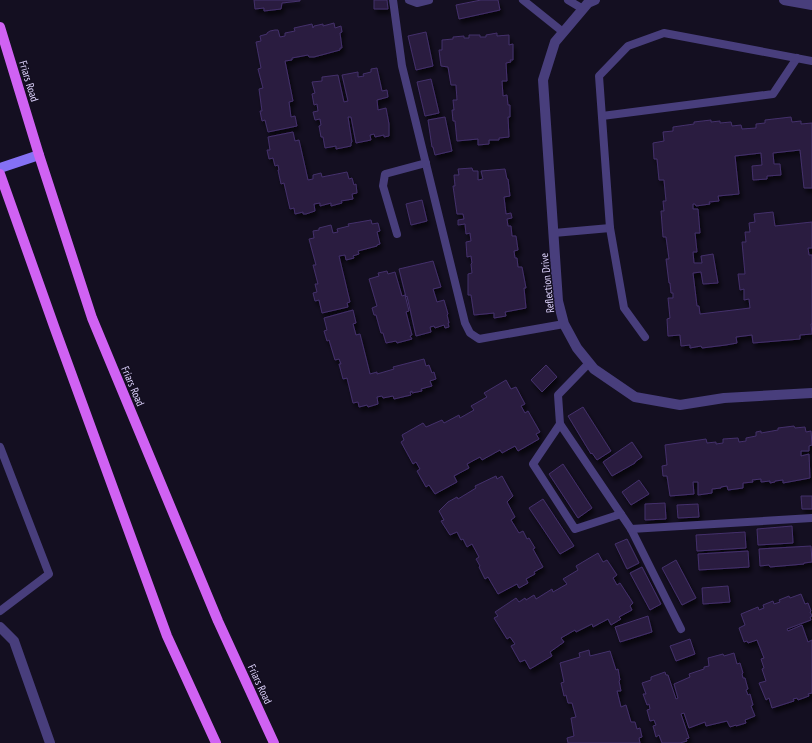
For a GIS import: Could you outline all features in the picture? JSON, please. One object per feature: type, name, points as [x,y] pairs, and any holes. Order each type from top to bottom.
[{"type":"main road","name":"Friars Road","points":[[0,27],[39,155],[92,318],[218,621],[274,743]]},
{"type":"main road","points":[[0,168],[39,155]]},
{"type":"main road","points":[[0,174],[167,636],[216,743]]},
{"type":"street","name":"Reflection Drive","points":[[595,0],[588,3],[555,42],[543,80],[558,301],[564,324],[577,348],[594,369],[635,397],[680,405],[724,398],[812,393]]},
{"type":"street","points":[[784,0],[812,5]]},
{"type":"street","points":[[0,627],[14,641],[50,743]]},
{"type":"lane","points":[[393,0],[402,66],[465,323],[470,333],[479,339],[564,324]]},
{"type":"lane","points":[[409,0],[417,3],[429,0]]},
{"type":"lane","points":[[523,0],[563,32]]},
{"type":"lane","points":[[568,0],[583,9]]},
{"type":"lane","points":[[645,337],[624,308],[610,228],[599,76],[628,46],[664,33],[812,61]]},
{"type":"lane","points":[[602,116],[774,94],[797,58]]},
{"type":"lane","points":[[397,234],[383,186],[385,174],[426,163]]},
{"type":"lane","points":[[554,233],[610,228]]},
{"type":"lane","points":[[589,363],[558,395],[560,424],[631,530],[681,629]]},
{"type":"lane","points":[[560,424],[533,464],[575,529],[621,514]]},
{"type":"lane","points":[[0,447],[49,574],[0,610]]},
{"type":"lane","points":[[631,530],[812,518]]},
{"type":"building","points":[[254,0],[300,1],[282,3],[281,9],[264,11],[264,8],[255,9]]},
{"type":"building","points":[[374,0],[387,0],[388,9],[374,9]]},
{"type":"building","points":[[481,0],[498,0],[500,10],[459,19],[456,5]]},
{"type":"building","points":[[334,23],[335,28],[341,26],[342,32],[340,33],[342,48],[340,48],[340,50],[314,57],[309,57],[308,55],[285,61],[293,101],[289,102],[291,117],[295,116],[297,126],[268,132],[265,120],[262,121],[260,111],[262,111],[259,89],[263,88],[258,69],[261,68],[256,42],[261,41],[260,36],[267,34],[270,31],[278,30],[280,37],[285,36],[285,33],[295,31],[294,28],[312,24],[313,28],[314,26],[323,24],[323,26]]},
{"type":"building","points":[[426,32],[433,66],[416,70],[408,36]]},
{"type":"building","points":[[497,33],[497,36],[509,35],[509,45],[513,44],[513,60],[506,63],[507,81],[502,81],[503,96],[507,95],[508,105],[510,105],[510,117],[508,117],[509,137],[499,138],[499,140],[489,140],[489,144],[478,145],[478,139],[457,141],[455,121],[453,121],[452,110],[454,110],[453,100],[457,100],[456,85],[451,85],[448,67],[441,66],[439,50],[442,50],[442,40],[464,36],[464,38],[469,38],[469,35],[480,35],[480,37],[486,37],[486,35]]},
{"type":"building","points":[[377,68],[382,91],[387,90],[388,97],[377,100],[378,110],[386,108],[389,124],[389,136],[384,137],[384,135],[375,137],[374,134],[370,135],[371,140],[356,143],[351,117],[348,117],[352,142],[351,146],[336,149],[336,146],[325,148],[319,126],[321,125],[320,119],[315,120],[313,112],[318,111],[317,104],[314,105],[312,94],[315,93],[312,82],[322,81],[322,77],[338,75],[344,102],[348,101],[342,75],[358,72],[358,77],[364,76],[363,74],[371,72],[371,69]]},
{"type":"building","points":[[431,79],[439,113],[425,116],[417,82]]},
{"type":"building","points":[[445,117],[452,151],[435,155],[432,147],[428,120]]},
{"type":"building","points":[[791,117],[792,122],[801,121],[801,124],[812,123],[812,188],[804,188],[800,150],[773,153],[774,164],[780,164],[781,175],[767,176],[767,179],[753,180],[752,166],[762,165],[761,153],[735,156],[739,194],[718,196],[719,201],[709,202],[710,204],[696,206],[693,204],[693,209],[698,209],[700,233],[695,233],[697,252],[693,252],[694,263],[702,263],[701,256],[713,254],[718,283],[703,284],[701,272],[693,273],[697,306],[699,306],[700,314],[750,308],[749,299],[744,300],[744,289],[740,290],[738,274],[745,274],[742,242],[746,242],[745,232],[750,232],[749,223],[755,222],[754,214],[773,212],[775,226],[812,222],[812,248],[808,248],[809,255],[812,255],[812,334],[800,335],[800,339],[753,343],[752,335],[736,337],[737,343],[726,345],[702,348],[701,346],[690,348],[690,345],[681,346],[680,335],[668,336],[667,319],[670,318],[668,298],[673,298],[673,293],[671,293],[669,283],[666,259],[669,259],[666,237],[663,237],[661,211],[664,211],[663,201],[666,201],[664,180],[659,180],[657,159],[654,159],[653,143],[664,141],[663,132],[673,131],[673,127],[694,124],[694,122],[711,120],[711,122],[720,121],[720,123],[731,122],[732,126],[741,125],[742,129],[756,128],[756,124],[765,123],[765,120]]},
{"type":"building","points":[[293,132],[295,141],[299,140],[308,180],[313,179],[313,175],[321,173],[322,177],[347,172],[349,179],[352,178],[354,185],[356,184],[357,193],[352,194],[353,199],[341,201],[342,203],[331,206],[331,203],[320,206],[320,203],[314,204],[315,211],[306,214],[303,214],[303,212],[295,214],[294,208],[290,209],[284,183],[281,184],[278,165],[275,166],[273,158],[269,159],[267,150],[270,150],[268,137]]},
{"type":"building","points":[[472,168],[473,171],[478,171],[478,180],[483,179],[481,171],[505,169],[508,179],[510,196],[504,197],[506,214],[511,213],[512,218],[507,219],[508,226],[511,226],[512,236],[516,236],[518,250],[514,251],[515,258],[517,258],[518,267],[522,267],[526,288],[524,288],[526,308],[505,312],[506,316],[494,318],[494,313],[474,315],[471,295],[468,295],[468,274],[472,273],[472,263],[471,256],[467,257],[466,242],[471,241],[470,233],[466,234],[465,224],[458,225],[458,220],[464,219],[463,214],[457,214],[453,186],[455,186],[454,175],[459,175],[458,169]]},
{"type":"building","points":[[422,200],[427,221],[411,225],[406,204]]},
{"type":"building","points":[[371,220],[372,224],[378,223],[380,231],[377,232],[380,244],[358,251],[359,254],[353,256],[354,258],[346,260],[345,255],[339,256],[350,302],[347,303],[348,307],[322,313],[319,300],[315,301],[313,293],[317,292],[315,284],[318,284],[313,265],[316,265],[309,239],[314,238],[313,231],[331,225],[333,233],[338,232],[337,229],[349,226],[348,224]]},
{"type":"building","points":[[433,261],[441,287],[433,289],[437,302],[444,300],[448,314],[449,327],[445,328],[444,325],[435,328],[434,326],[430,327],[431,332],[416,336],[399,269]]},
{"type":"building","points":[[387,271],[388,274],[395,272],[402,296],[405,295],[409,311],[406,312],[412,335],[410,336],[412,339],[397,343],[396,341],[386,343],[372,308],[377,306],[369,279],[379,276],[378,273]]},
{"type":"building","points":[[353,310],[356,323],[353,324],[356,335],[360,334],[370,374],[377,372],[377,374],[394,369],[393,367],[424,359],[426,366],[429,365],[432,373],[434,372],[436,379],[430,381],[432,386],[421,389],[422,391],[412,393],[412,391],[410,392],[411,395],[394,399],[393,396],[383,398],[382,396],[377,397],[378,404],[368,407],[367,405],[359,407],[358,402],[353,403],[347,378],[343,379],[339,359],[335,360],[329,340],[327,341],[324,331],[327,330],[324,318]]},
{"type":"building","points":[[546,365],[557,377],[542,392],[531,380]]},
{"type":"building","points":[[506,380],[511,389],[516,387],[525,404],[521,406],[525,413],[528,411],[540,432],[536,434],[539,439],[518,451],[515,446],[502,453],[500,450],[482,460],[480,457],[467,464],[469,468],[454,476],[457,482],[435,494],[429,485],[426,487],[417,471],[420,469],[416,462],[413,464],[401,442],[404,440],[402,435],[423,423],[426,427],[442,420],[444,423],[459,415],[460,418],[474,410],[471,406],[487,397],[484,393]]},
{"type":"building","points":[[583,407],[611,451],[597,460],[592,453],[591,454],[568,416]]},
{"type":"building","points":[[794,426],[795,428],[805,427],[806,432],[811,431],[812,445],[809,446],[809,451],[801,451],[801,456],[809,454],[810,478],[783,483],[783,480],[770,483],[770,481],[761,482],[761,479],[752,480],[753,482],[743,483],[743,488],[728,490],[727,486],[712,489],[712,493],[698,495],[698,482],[693,482],[694,494],[670,496],[667,476],[663,476],[662,466],[667,465],[665,445],[706,439],[707,443],[716,442],[716,444],[723,443],[723,439],[738,438],[739,442],[746,441],[746,438],[756,436],[756,432],[761,431],[761,433],[778,430],[778,428]]},
{"type":"building","points":[[632,442],[642,457],[635,463],[612,476],[603,462]]},
{"type":"building","points":[[563,464],[592,508],[578,518],[549,474]]},
{"type":"building","points":[[496,476],[497,479],[502,476],[513,496],[507,502],[515,517],[511,520],[519,533],[523,531],[527,539],[529,538],[543,567],[526,579],[528,583],[519,588],[517,584],[498,594],[488,577],[485,579],[476,559],[479,557],[472,544],[467,547],[457,532],[450,535],[441,521],[444,520],[439,511],[448,502],[457,497],[458,499],[476,488],[475,486]]},
{"type":"building","points":[[639,480],[649,494],[631,505],[622,492]]},
{"type":"building","points":[[801,496],[812,496],[812,509],[802,509]]},
{"type":"building","points":[[543,499],[574,546],[560,554],[529,508]]},
{"type":"building","points":[[665,503],[666,519],[645,520],[645,504]]},
{"type":"building","points":[[698,504],[699,517],[678,518],[677,505]]},
{"type":"building","points":[[792,526],[793,543],[758,545],[757,529]]},
{"type":"building","points":[[745,532],[746,548],[697,551],[696,535]]},
{"type":"building","points":[[627,539],[639,563],[627,569],[615,544]]},
{"type":"building","points":[[811,546],[812,562],[770,567],[769,565],[760,566],[759,549]]},
{"type":"building","points":[[748,551],[749,567],[699,570],[698,554]]},
{"type":"building","points":[[598,553],[603,562],[607,560],[617,575],[613,578],[617,585],[620,583],[633,603],[630,606],[632,610],[619,617],[621,619],[611,625],[608,619],[593,627],[592,624],[576,632],[575,630],[561,638],[564,642],[550,652],[552,656],[530,669],[525,660],[520,662],[511,646],[515,644],[510,637],[507,639],[494,618],[498,616],[495,612],[516,598],[519,602],[534,595],[536,599],[552,589],[553,592],[567,584],[563,579],[578,570],[576,566]]},
{"type":"building","points":[[676,560],[696,598],[682,605],[662,568]]},
{"type":"building","points":[[642,567],[661,604],[650,610],[630,573]]},
{"type":"building","points":[[728,586],[730,602],[703,604],[702,588]]},
{"type":"building","points":[[801,594],[805,604],[808,603],[812,616],[810,617],[811,620],[787,629],[788,631],[802,625],[808,642],[812,640],[812,693],[808,694],[809,696],[798,700],[797,698],[793,699],[794,701],[772,708],[769,698],[766,700],[759,683],[766,681],[762,669],[764,668],[761,659],[764,658],[757,640],[748,643],[747,641],[744,642],[739,628],[745,625],[741,614],[758,607],[759,610],[764,608],[763,605],[773,601],[774,604],[789,596],[790,598]]},
{"type":"building","points":[[648,616],[652,632],[620,642],[615,627]]},
{"type":"building","points":[[690,639],[695,654],[676,661],[670,646]]},
{"type":"building","points":[[589,650],[590,656],[610,651],[616,670],[618,669],[621,691],[617,691],[621,707],[626,705],[631,722],[635,722],[637,729],[640,728],[642,737],[639,738],[640,743],[568,743],[567,738],[574,736],[571,718],[576,717],[572,703],[568,703],[566,695],[564,696],[561,683],[564,682],[560,663],[580,657],[579,653]]},
{"type":"building","points":[[734,653],[737,664],[740,663],[743,678],[745,678],[748,689],[746,690],[748,695],[750,694],[753,705],[751,706],[755,716],[745,720],[746,723],[736,726],[730,727],[727,721],[706,726],[705,722],[689,728],[684,713],[681,714],[689,738],[686,739],[687,741],[680,743],[662,743],[659,735],[656,737],[653,726],[656,725],[654,720],[650,721],[647,710],[650,709],[649,704],[647,705],[643,694],[646,694],[642,683],[651,680],[651,677],[665,672],[666,675],[668,675],[676,699],[678,698],[674,684],[690,677],[689,674],[709,666],[708,658]]}]
